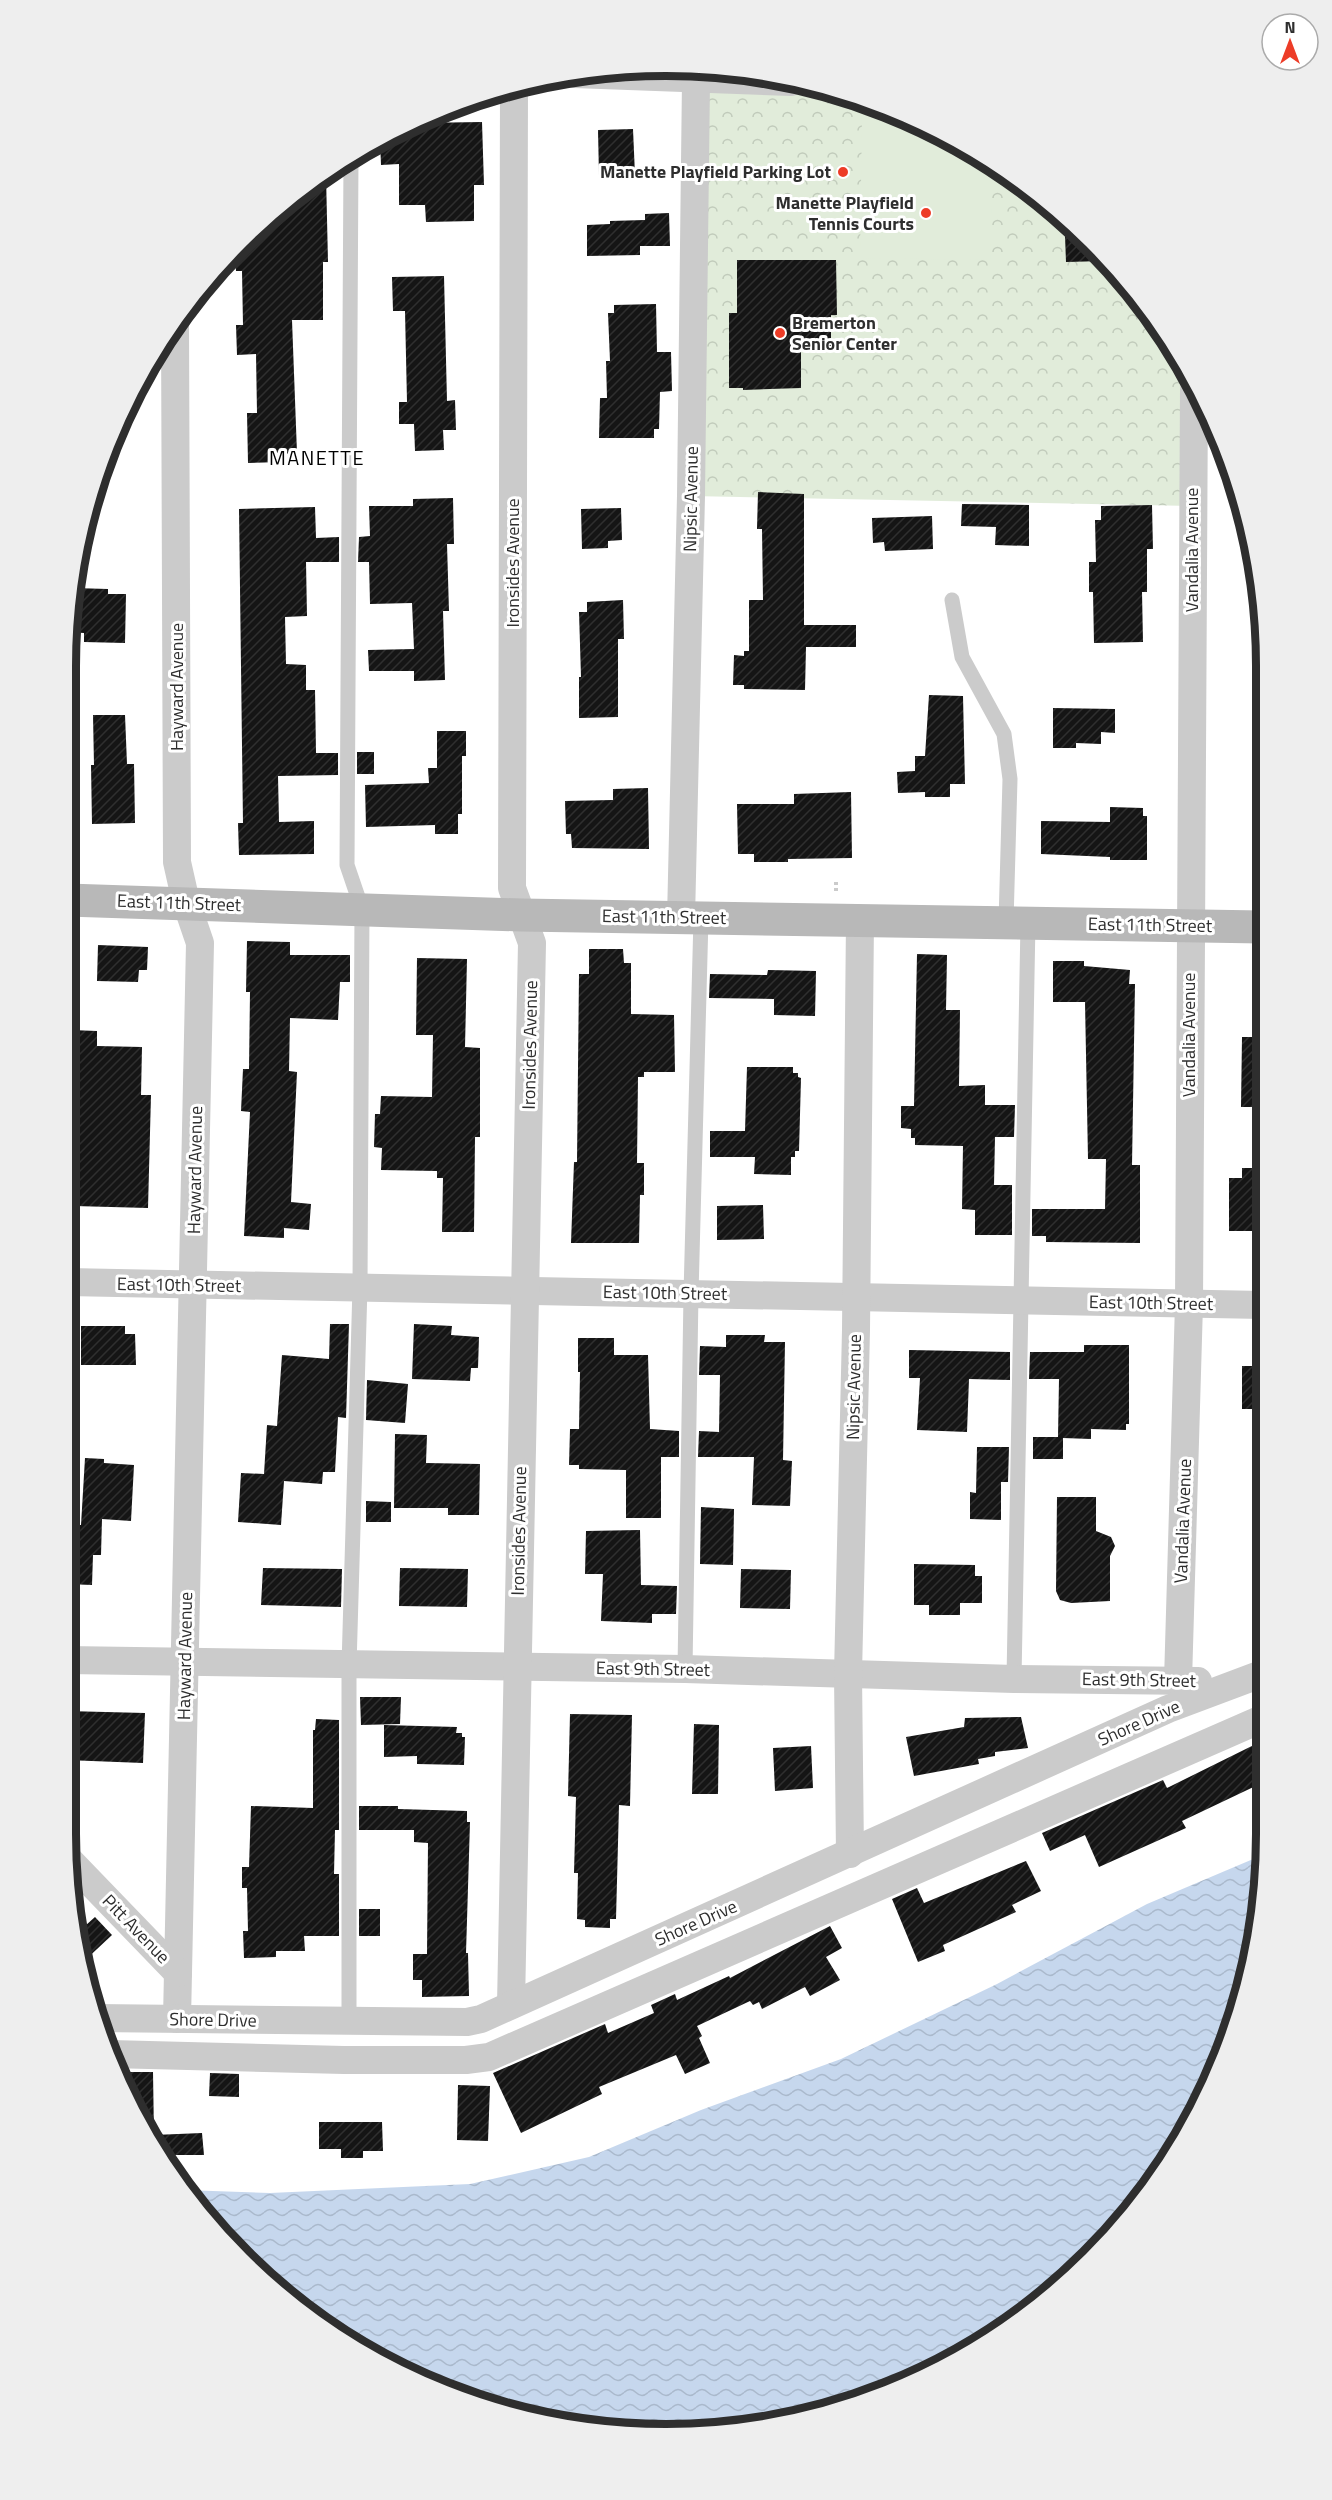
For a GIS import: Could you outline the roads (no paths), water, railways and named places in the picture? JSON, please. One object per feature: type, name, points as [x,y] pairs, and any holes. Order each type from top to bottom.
[{"type":"main road","name":"East 11th Street","points":[[76,900],[186,902],[521,915],[1256,927]]},
{"type":"street","name":"Nipsic Avenue","points":[[691,918],[696,78]]},
{"type":"street","name":"Ironsides Avenue","points":[[511,2005],[532,942],[512,888],[514,97]]},
{"type":"street","name":"Hayward Avenue","points":[[176,338],[177,862],[186,902],[200,942],[177,2019]]},
{"type":"street","name":"Vandalia Avenue","points":[[1178,1681],[1189,1304],[1189,926],[1194,403]]},
{"type":"street","name":"Nipsic Avenue","points":[[850,1854],[848,1674],[860,920]]},
{"type":"street","name":"East 10th Street","points":[[76,1282],[1256,1305]]},
{"type":"street","name":"East 9th Street","points":[[76,1660],[349,1666],[685,1669],[1014,1679],[1178,1681],[1252,1677]]},
{"type":"street","name":"Shore Drive","points":[[107,2018],[468,2022],[481,2019],[1168,1709],[1252,1677]]},
{"type":"street","name":"Shore Drive","points":[[119,2054],[344,2060],[466,2060],[489,2056],[1256,1721]]},
{"type":"street","name":"Pitt Avenue","points":[[78,1869],[178,1973]]},
{"type":"lane","points":[[349,2021],[349,1666],[360,1287],[362,909],[347,865],[351,168]]},
{"type":"lane","points":[[952,600],[962,657],[1004,734],[1010,779],[1017,922],[1022,1300],[1014,1679]]},
{"type":"lane","points":[[685,1669],[691,1294],[691,918]]},
{"type":"water","points":[[1255,1858],[1244,1949],[1224,2023],[1195,2095],[1156,2162],[1134,2193],[1083,2251],[1025,2302],[961,2345],[927,2363],[892,2379],[819,2403],[743,2418],[666,2424],[627,2422],[551,2412],[477,2392],[440,2379],[371,2345],[307,2302],[249,2251],[196,2190],[270,2193],[470,2184],[589,2157],[701,2110],[841,2059],[997,1984],[1147,1904]]},
{"type":"place","name":"Manette Playfield Parking Lot","points":[[843,172]]},
{"type":"place","name":"Manette Playfield Tennis Courts","points":[[926,213]]},
{"type":"place","name":"Bremerton Senior Center","points":[[780,333]]},
{"type":"district","name":"MANETTE","points":[[317,458]]}]
